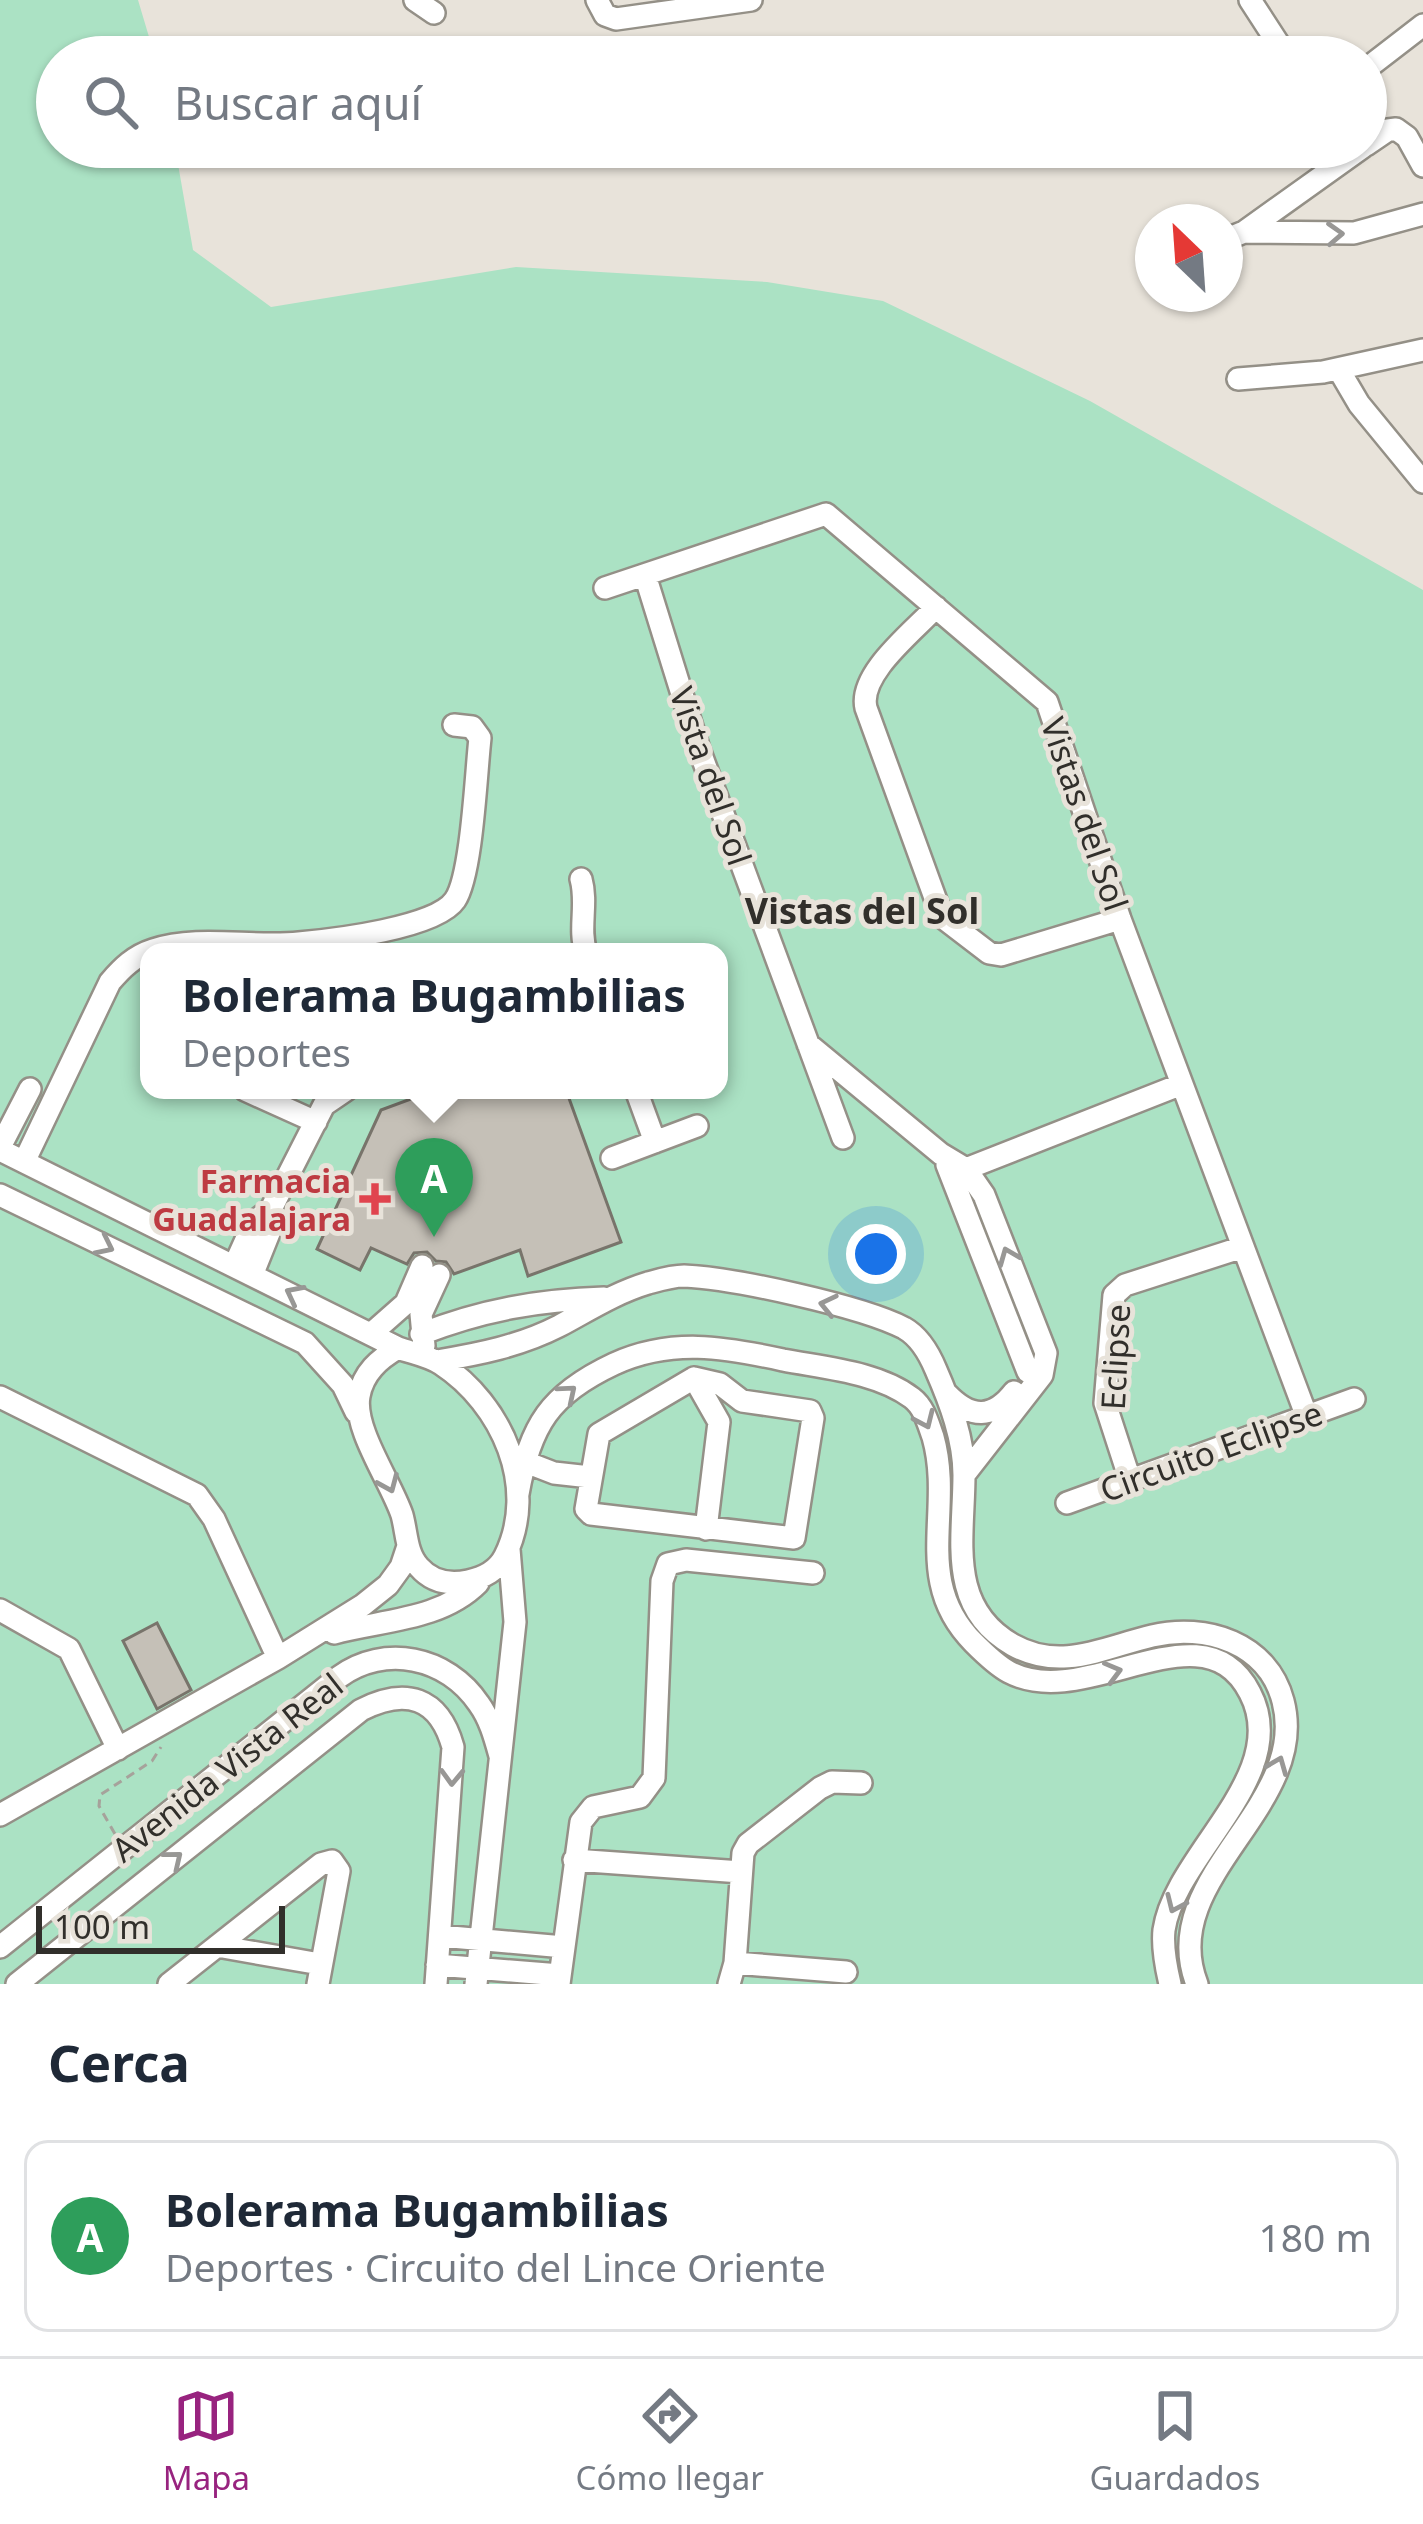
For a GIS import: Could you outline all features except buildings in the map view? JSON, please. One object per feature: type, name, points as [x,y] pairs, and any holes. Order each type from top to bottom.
[{"type":"street","points":[[601,8],[629,18],[751,0]]},
{"type":"street","points":[[1250,0],[1273,36]]},
{"type":"street","points":[[1387,53],[1423,26]]},
{"type":"street","points":[[1387,131],[1396,129],[1407,137],[1423,166]]},
{"type":"street","points":[[1243,231],[1333,168]]},
{"type":"street","points":[[1243,236],[1354,233],[1423,214]]},
{"type":"street","points":[[1238,380],[1339,370],[1423,350]]},
{"type":"street","points":[[1339,370],[1359,404],[1423,482]]},
{"type":"street","name":"Vistas del Sol","points":[[605,588],[826,514],[1047,702],[1120,919],[1307,1417]]},
{"type":"street","name":"Vista del Sol","points":[[645,575],[699,749],[843,1138]]},
{"type":"street","points":[[937,607],[873,674],[864,692],[942,917],[997,955],[1120,919]]},
{"type":"street","points":[[304,943],[425,921],[455,900],[464,875],[480,738],[472,727],[454,724]]},
{"type":"street","points":[[581,879],[587,898],[583,943]]},
{"type":"street","points":[[25,1162],[110,982],[140,956]]},
{"type":"street","points":[[808,1044],[984,1195],[1027,1335],[1048,1359],[1000,1408],[983,1415],[965,1411],[947,1394]]},
{"type":"street","points":[[953,1166],[1182,1084]]},
{"type":"street","points":[[30,1089],[0,1148],[398,1348],[432,1359],[464,1382],[494,1418],[513,1462],[518,1494]]},
{"type":"street","points":[[265,1099],[316,1122]]},
{"type":"street","points":[[244,1269],[271,1228],[271,1209],[324,1105],[333,1099]]},
{"type":"street","points":[[639,1099],[655,1142]]},
{"type":"street","points":[[612,1158],[697,1126]]},
{"type":"street","points":[[0,1196],[305,1342],[343,1384],[394,1492],[408,1546],[423,1572],[446,1584],[487,1574]]},
{"type":"street","name":"Eclipse","points":[[1130,1480],[1105,1403],[1114,1295],[1125,1286],[1243,1247]]},
{"type":"street","points":[[372,1333],[406,1303],[430,1270],[422,1334],[432,1359]]},
{"type":"street","points":[[422,1334],[465,1316],[512,1305],[604,1298],[680,1276],[723,1280],[876,1316],[909,1330],[920,1341],[955,1416],[964,1475],[961,1569],[977,1613],[996,1634],[1034,1655],[1054,1659],[1117,1649],[1152,1636],[1209,1633],[1248,1649],[1268,1668],[1278,1687],[1286,1726],[1282,1760],[1196,1908],[1189,1953],[1197,1984]]},
{"type":"street","points":[[432,1359],[518,1343],[558,1327],[604,1298]]},
{"type":"street","points":[[313,1638],[443,1606],[469,1592],[500,1565],[517,1516],[523,1462],[540,1419],[575,1385],[632,1356],[664,1347],[702,1346],[847,1373],[898,1388],[918,1402],[938,1457],[935,1552],[940,1590],[961,1630],[987,1655],[1009,1672],[1044,1684],[1073,1682],[1175,1654],[1207,1655],[1232,1669],[1248,1689],[1258,1712],[1257,1753],[1170,1908],[1164,1932],[1170,1984]]},
{"type":"street","points":[[358,1418],[364,1379],[379,1360],[398,1348]]},
{"type":"street","points":[[964,1475],[1035,1374]]},
{"type":"street","points":[[694,1378],[719,1422],[706,1529]]},
{"type":"street","points":[[694,1378],[720,1384],[742,1401],[807,1409],[813,1418],[794,1538],[591,1514],[585,1506],[602,1432],[694,1378]]},
{"type":"street","points":[[0,1396],[197,1495],[214,1519],[278,1658]]},
{"type":"street","name":"Circuito Eclipse","points":[[1067,1503],[1354,1399]]},
{"type":"street","points":[[523,1462],[554,1473],[590,1477]]},
{"type":"street","points":[[0,1815],[313,1638],[388,1585],[408,1546]]},
{"type":"street","points":[[477,1976],[515,1622],[508,1547]]},
{"type":"street","points":[[437,1974],[516,1972],[560,1980],[581,1822],[593,1807],[640,1797],[654,1778],[662,1581],[668,1564],[686,1560],[813,1573]]},
{"type":"street","points":[[0,1610],[69,1649],[118,1749]]},
{"type":"street","name":"Avenida Vista Real","points":[[2,1946],[339,1677],[370,1659],[404,1658],[443,1671],[478,1702],[500,1756]]},
{"type":"street","name":"Avenida Vista Real","points":[[26,1981],[361,1709],[398,1697],[427,1705],[440,1716],[453,1747],[437,1974]]},
{"type":"street","points":[[846,1972],[732,1973],[743,1853],[761,1831],[820,1788],[832,1782],[860,1783]]},
{"type":"street","points":[[574,1860],[741,1872]]},
{"type":"street","points":[[169,1984],[217,1946],[321,1864],[332,1861],[339,1871],[319,1974],[217,1946]]},
{"type":"street","points":[[440,1936],[564,1947]]},
{"type":"street","points":[[516,1972],[518,1943]]},
{"type":"street","points":[[2,1946],[26,1981]]},
{"type":"path","points":[[124,1849],[99,1806],[100,1796],[152,1761],[161,1746],[155,1728]]},
{"type":"green space","points":[[0,0],[138,0],[149,36],[36,36],[36,168],[179,168],[193,250],[271,307],[516,267],[767,282],[883,301],[1090,401],[1423,590],[1423,1984],[0,1984]]},
{"type":"place","name":"Farmacia Guadalajara","points":[[375,1199]]},
{"type":"place","name":"Bolerama Bugambilias","points":[[434,1237]]},
{"type":"district","name":"Vistas del Sol","points":[[862,910]]}]
